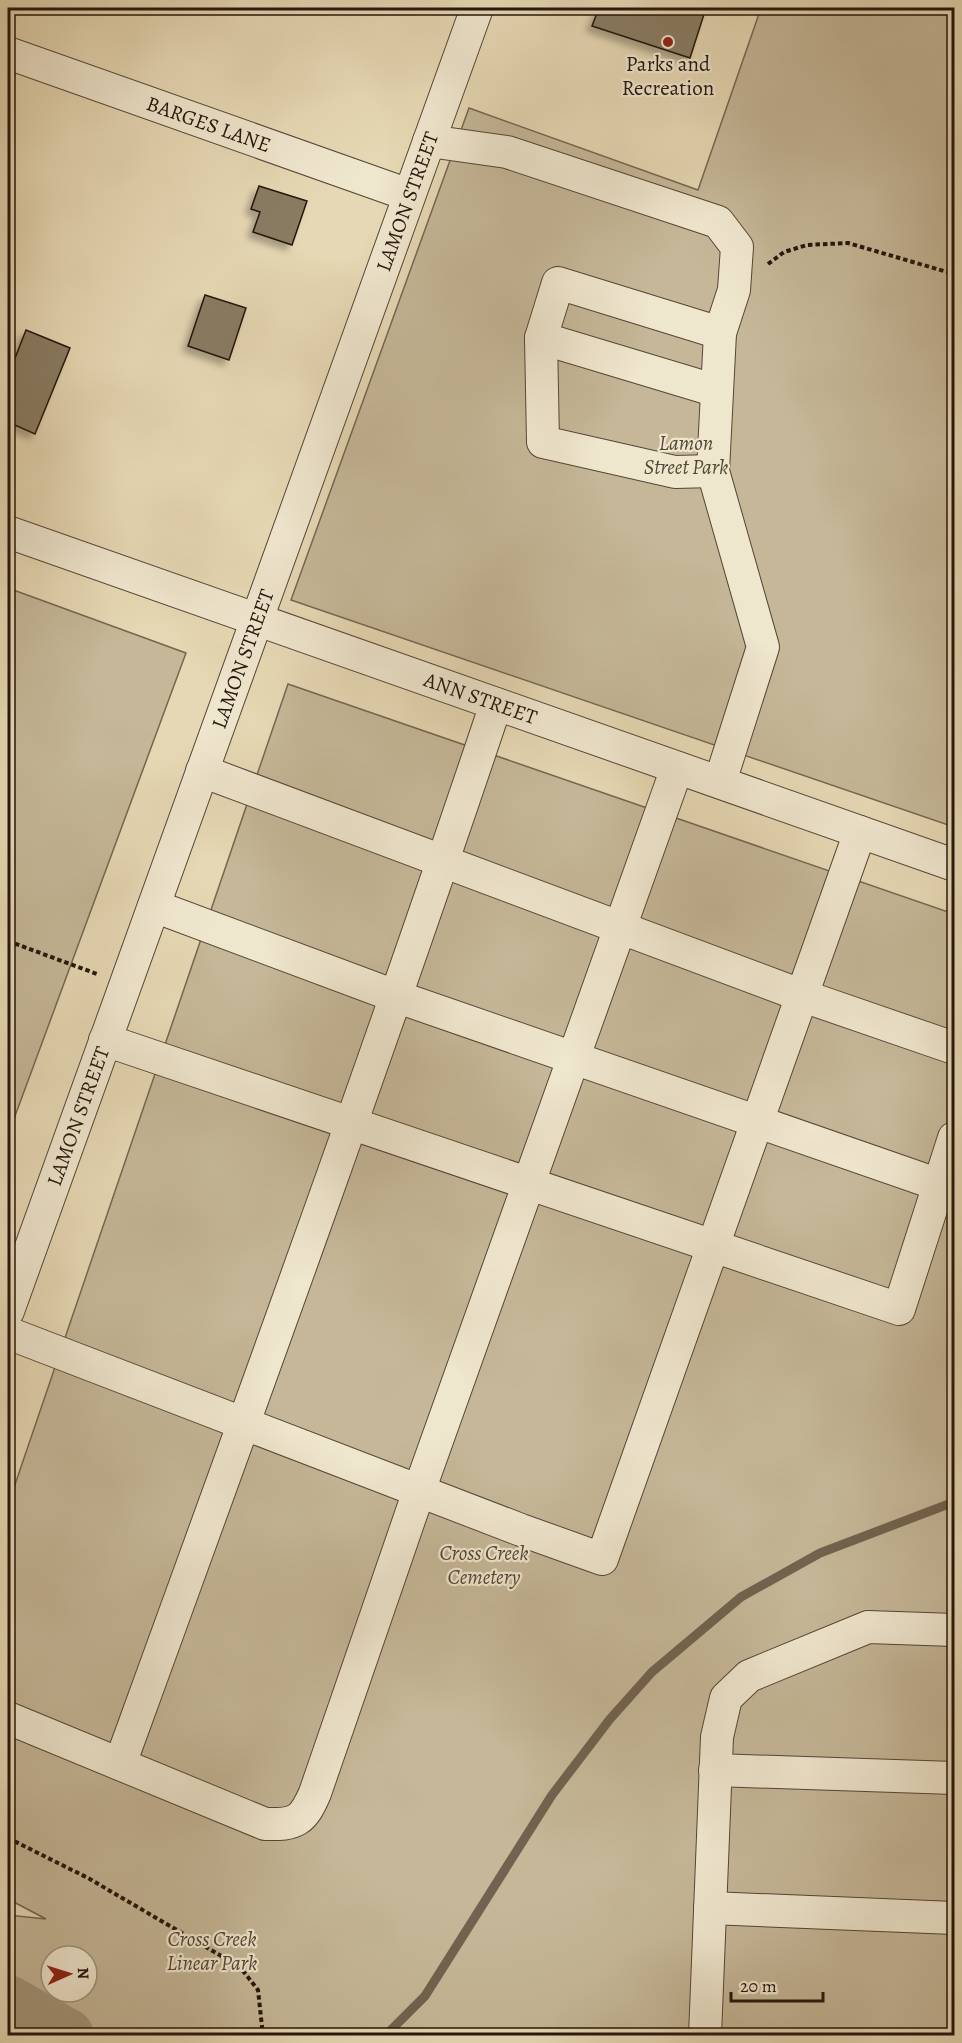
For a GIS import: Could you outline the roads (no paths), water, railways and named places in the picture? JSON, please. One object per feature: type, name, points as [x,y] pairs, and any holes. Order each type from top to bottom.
[{"type":"street","name":"LAMON STREET","points":[[8,1311],[477,8]]},
{"type":"street","name":"BARGES LANE","points":[[8,53],[409,195]]},
{"type":"street","points":[[429,141],[507,152],[718,222],[737,247],[734,290],[720,333],[713,471],[763,647],[720,783]]},
{"type":"street","points":[[713,471],[675,472],[543,441],[541,338],[558,283],[720,333]]},
{"type":"street","points":[[541,338],[717,391]]},
{"type":"street","name":"ANN STREET","points":[[8,532],[954,865]]},
{"type":"street","points":[[120,1764],[244,1424],[444,861],[496,704]]},
{"type":"street","points":[[8,1718],[265,1824],[286,1824],[306,1814],[677,768]]},
{"type":"street","points":[[202,771],[802,996],[954,1048]]},
{"type":"street","points":[[8,1333],[602,1559],[861,832]]},
{"type":"street","points":[[154,906],[396,996],[947,1187]]},
{"type":"street","points":[[105,1040],[899,1309],[947,1187],[954,1138]]},
{"type":"street","points":[[705,2036],[717,1737],[726,1698],[748,1676],[868,1627],[954,1629]]},
{"type":"street","points":[[715,1770],[954,1778]]},
{"type":"street","points":[[710,1908],[954,1918]]},
{"type":"waterway","points":[[385,2036],[425,1996],[552,1795],[610,1719],[652,1672],[741,1597],[820,1553],[954,1502]]},
{"type":"waterway","points":[[8,2003],[66,2036]]},
{"type":"place","name":"Parks and Recreation","points":[[668,42]]},
{"type":"park label","name":"Lamon Street Park","points":[[686,455]]},
{"type":"park label","name":"Cross Creek Cemetery","points":[[484,1565]]},
{"type":"park label","name":"Cross Creek Linear Park","points":[[212,1951]]}]
